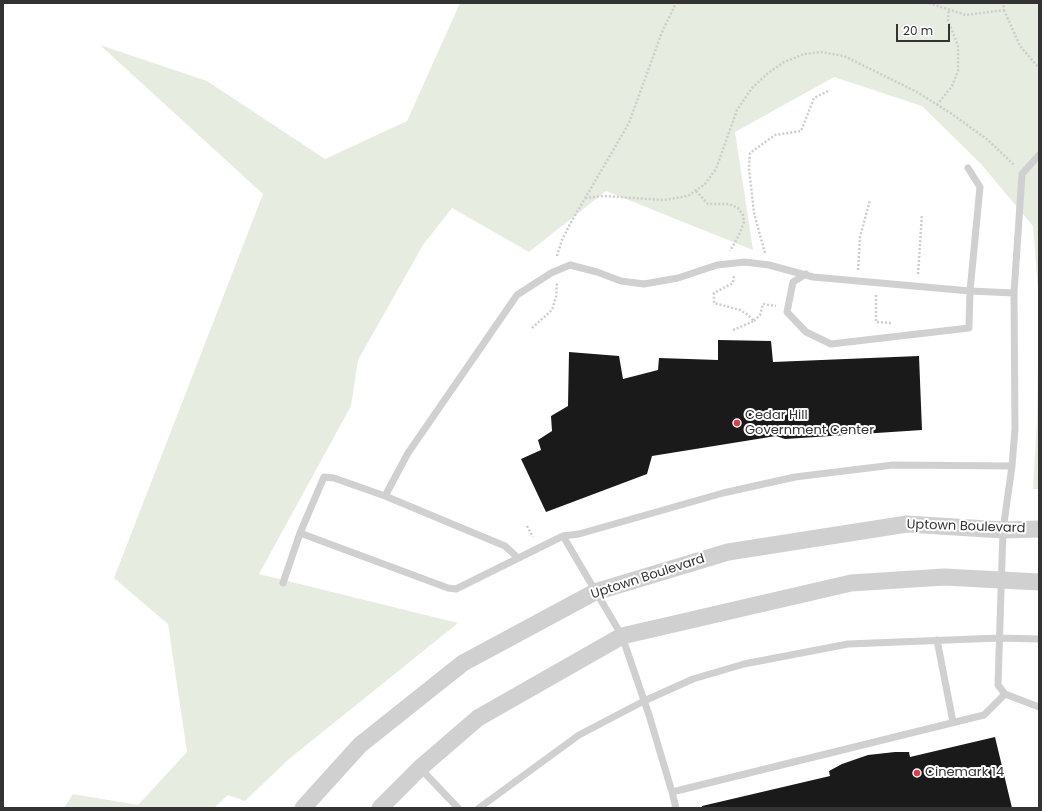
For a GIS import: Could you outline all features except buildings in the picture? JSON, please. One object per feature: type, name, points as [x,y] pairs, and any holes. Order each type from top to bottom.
[{"type":"street","name":"Uptown Boulevard","points":[[303,808],[360,745],[463,663],[595,592],[728,552],[907,524],[1003,530],[1039,529]]},
{"type":"street","points":[[380,808],[420,768],[478,718],[622,636],[851,583],[944,577],[1039,582]]},
{"type":"lane","points":[[1039,155],[1022,174],[1014,294],[1015,429],[1012,466],[1003,530],[998,685],[1005,694],[1039,706]]},
{"type":"lane","points":[[806,274],[793,282],[787,312],[806,332],[831,344],[969,328],[970,290],[980,187],[968,168]]},
{"type":"lane","points":[[385,496],[408,453],[517,295],[551,273],[570,265],[597,272],[621,281],[644,284],[678,278],[718,265],[745,262],[769,265],[806,274],[917,286],[1014,294]]},
{"type":"lane","points":[[300,534],[448,588],[456,589],[563,536],[579,534],[723,493],[795,477],[894,465],[1012,466]]},
{"type":"lane","points":[[283,583],[300,534],[324,477],[334,478],[385,496],[505,546],[518,558]]},
{"type":"lane","points":[[563,536],[622,636],[644,701],[676,808]]},
{"type":"lane","points":[[479,808],[579,735],[644,701],[693,679],[744,664],[848,644],[999,638],[1039,639]]},
{"type":"lane","points":[[937,640],[953,722]]},
{"type":"lane","points":[[672,792],[953,722],[984,716],[1005,694]]},
{"type":"lane","points":[[420,768],[458,808]]},
{"type":"path","points":[[557,261],[562,240],[629,123],[662,32],[676,3]]},
{"type":"path","points":[[929,3],[966,15],[1004,10]]},
{"type":"path","points":[[1003,3],[1004,10],[1020,46],[1039,68]]},
{"type":"path","points":[[938,105],[952,86],[958,71],[958,46],[948,20],[949,9]]},
{"type":"path","points":[[585,198],[604,196],[664,200],[688,196],[705,184],[716,169],[737,110],[752,88],[768,73],[784,62],[804,54],[821,52],[844,56],[917,92],[988,140],[1022,174]]},
{"type":"path","points":[[769,265],[754,214],[749,168],[750,153],[775,135],[801,131],[814,98],[830,90]]},
{"type":"path","points":[[857,280],[860,237],[870,200]]},
{"type":"path","points":[[917,286],[922,214]]},
{"type":"path","points":[[532,328],[552,310],[556,297],[557,280]]},
{"type":"path","points":[[877,282],[876,322],[896,323]]},
{"type":"path","points":[[754,321],[760,315],[763,304]]},
{"type":"path","points":[[527,526],[534,538]]},
{"type":"shaded area","points":[[460,3],[1039,3],[1039,302],[1033,226],[981,164],[922,106],[834,77],[735,132],[753,250],[606,191],[529,252],[452,208],[423,245],[358,360],[351,406],[259,574],[458,623],[289,759],[245,801],[228,795],[214,808],[64,808],[73,794],[138,805],[187,752],[168,624],[114,578],[263,194],[100,45],[207,81],[325,159],[407,121]]},
{"type":"shaded area","points":[[1039,302],[1039,489],[1033,489],[1037,420]]},
{"type":"place","name":"Cedar Hill Government Center","points":[[737,423]]},
{"type":"place","name":"Cinemark 14","points":[[917,773]]}]
